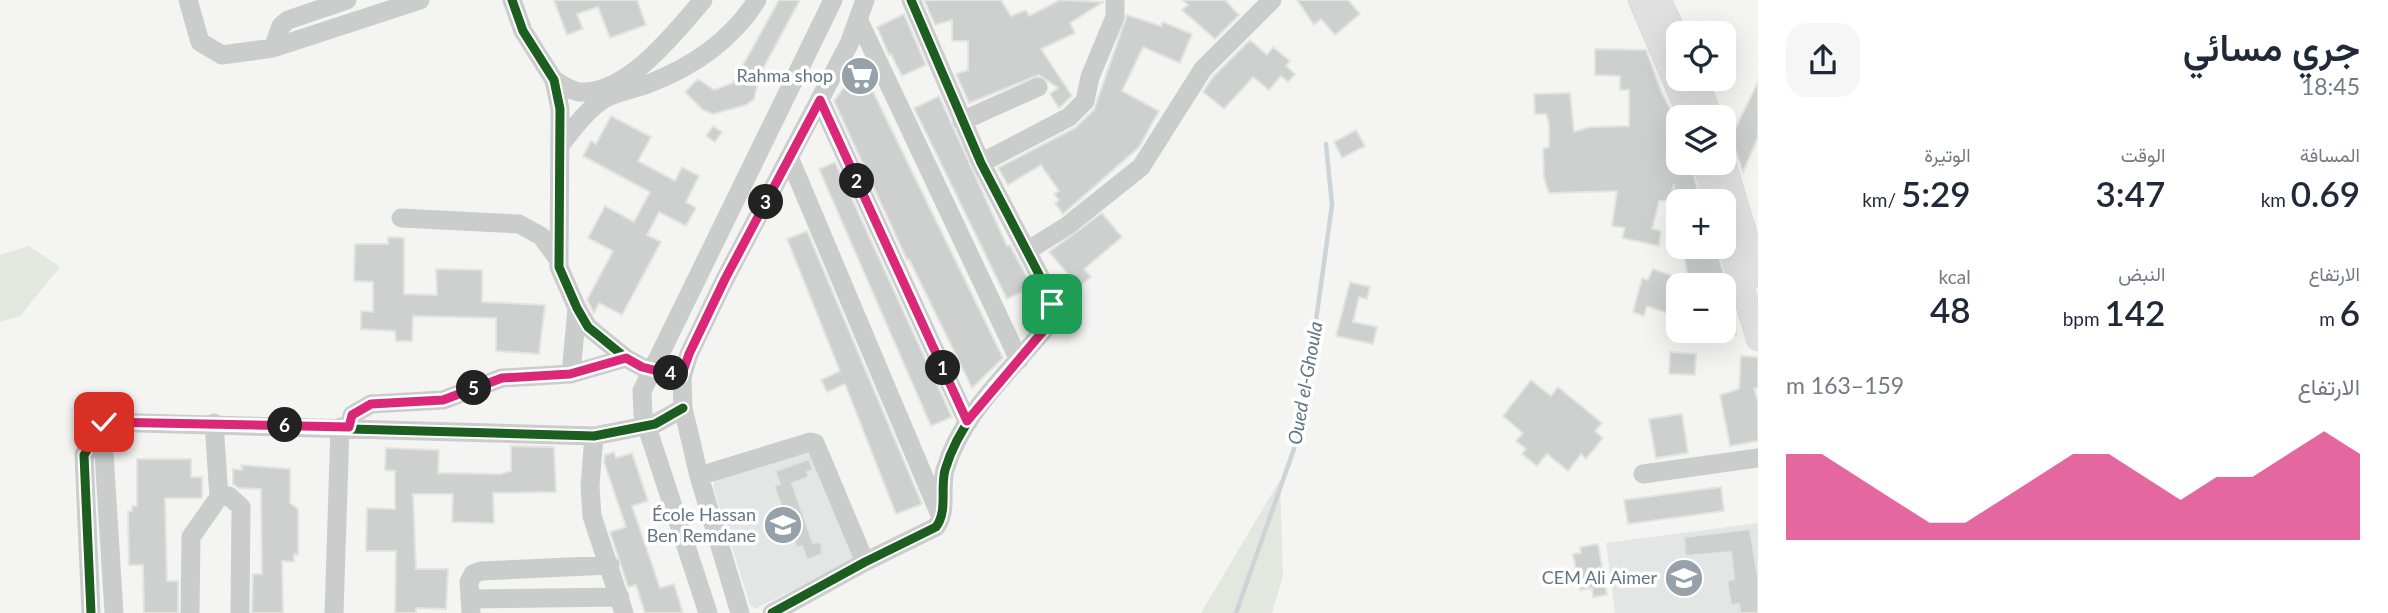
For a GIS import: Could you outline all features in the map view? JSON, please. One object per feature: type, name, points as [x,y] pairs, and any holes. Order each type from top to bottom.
[{"type":"main road","points":[[1640,0],[1685,105]]},
{"type":"main road","points":[[1659,0],[1669,21]]},
{"type":"main road","points":[[1728,175],[1758,276]]},
{"type":"main road","points":[[1734,259],[1758,339]]},
{"type":"street","points":[[188,0],[200,42],[210,51],[222,55],[273,48],[420,0]]},
{"type":"street","points":[[273,48],[281,26],[288,20],[317,6],[347,0]]},
{"type":"street","points":[[512,0],[523,31],[554,80],[560,108],[559,260]]},
{"type":"street","points":[[554,80],[576,92],[594,91],[621,80],[667,41],[703,0]]},
{"type":"street","points":[[561,144],[593,107],[606,98],[647,85],[708,54],[734,30],[757,0]]},
{"type":"street","points":[[708,613],[641,404],[651,369],[705,265],[833,0]]},
{"type":"street","points":[[740,613],[699,476],[683,408],[681,377],[689,354],[725,279],[859,21],[865,0]]},
{"type":"street","points":[[772,613],[864,562],[936,527],[942,519],[945,471],[967,421],[1044,330],[1051,316],[1052,304],[981,163],[911,0]]},
{"type":"street","points":[[981,163],[1069,117],[1085,101],[1090,77],[1112,29],[1115,0]]},
{"type":"street","points":[[1027,251],[1067,226],[1141,167],[1203,69],[1272,0]]},
{"type":"street","points":[[859,21],[1019,360]]},
{"type":"street","points":[[962,121],[1038,87]]},
{"type":"street","points":[[820,100],[967,421]]},
{"type":"street","points":[[789,157],[942,519]]},
{"type":"street","points":[[401,218],[519,223],[541,236],[559,260],[577,308],[588,327],[626,358],[651,369],[681,377]]},
{"type":"street","points":[[570,374],[577,308]]},
{"type":"street","points":[[334,613],[345,427],[352,415],[371,404],[443,400],[502,378],[570,374],[626,358]]},
{"type":"street","points":[[91,613],[84,455],[99,426],[111,420],[594,436],[647,426],[670,418],[683,408]]},
{"type":"street","points":[[190,613],[191,537],[219,497],[214,423]]},
{"type":"street","points":[[594,436],[590,486],[592,516],[610,565],[622,605],[471,606],[470,577],[481,571],[610,565]]},
{"type":"street","points":[[699,476],[810,442],[815,443],[864,562]]},
{"type":"street","points":[[92,444],[104,453],[114,613]]},
{"type":"street","points":[[1643,474],[1758,458]]},
{"type":"street","points":[[219,497],[229,496],[241,507],[240,613]]},
{"type":"street","points":[[798,613],[823,584]]},
{"type":"shaded area","points":[[29,246],[60,267],[20,316],[0,322],[0,255]]},
{"type":"shaded area","name":"École Hassan Ben Remdane","points":[[804,450],[811,452],[854,560],[755,609],[750,605],[713,486],[715,480]]},
{"type":"shaded area","points":[[1280,480],[1283,576],[1272,613],[1201,613]]},
{"type":"shaded area","name":"CEM Ali Aimer","points":[[1758,523],[1758,613],[1615,613],[1606,543]]},
{"type":"building","points":[[554,0],[637,0],[646,25],[610,38],[598,7],[577,14],[583,29],[567,35]]},
{"type":"building","points":[[779,0],[800,0],[760,74],[754,99],[746,105],[713,114],[703,110],[685,92],[698,79],[714,90],[733,83]]},
{"type":"building","points":[[924,0],[1001,0],[1011,16],[1026,10],[1029,16],[1060,0],[1103,2],[1070,23],[1075,33],[1041,49],[1072,96],[1059,108],[1050,94],[1058,88],[1039,75],[969,103],[956,74],[968,70],[968,41],[952,41],[952,20],[935,25]]},
{"type":"building","points":[[1183,0],[1225,0],[1239,15],[1215,39],[1182,10],[1188,5]]},
{"type":"building","points":[[1297,0],[1348,0],[1360,14],[1335,35],[1321,19],[1314,25]]},
{"type":"building","points":[[904,14],[926,65],[902,76],[877,27]]},
{"type":"building","points":[[1127,15],[1161,26],[1163,22],[1192,34],[1180,63],[1143,47],[1122,91],[1159,111],[1139,147],[1063,214],[1055,203],[1059,200],[1054,194],[1059,191],[1041,165],[1008,185],[998,168],[1075,128],[1094,110]]},
{"type":"building","points":[[1250,40],[1267,55],[1273,47],[1290,61],[1286,66],[1295,74],[1288,82],[1281,76],[1269,90],[1253,77],[1224,109],[1203,92],[1213,77]]},
{"type":"building","points":[[1595,49],[1646,50],[1668,105],[1666,175],[1693,175],[1698,189],[1675,189],[1674,184],[1673,189],[1666,189],[1666,201],[1659,201],[1652,229],[1661,231],[1659,246],[1622,238],[1625,228],[1612,226],[1617,191],[1549,193],[1544,178],[1543,149],[1549,147],[1549,124],[1546,114],[1535,114],[1534,94],[1570,93],[1574,132],[1590,127],[1629,126],[1629,90],[1620,90],[1620,76],[1595,75]]},
{"type":"building","points":[[860,65],[1003,358],[972,388],[909,259],[907,260],[834,101]]},
{"type":"building","points":[[1758,82],[1758,137],[1743,172],[1736,152],[1736,127]]},
{"type":"building","points":[[939,96],[1007,246],[1010,245],[1032,287],[1007,299],[914,108]]},
{"type":"building","points":[[611,116],[651,137],[638,161],[675,181],[682,167],[699,176],[686,202],[696,208],[686,226],[659,212],[647,235],[661,242],[622,315],[599,303],[594,313],[587,300],[613,251],[588,238],[605,206],[634,222],[650,192],[583,156],[591,141],[596,144]]},
{"type":"building","points":[[713,126],[722,132],[715,142],[706,136]]},
{"type":"building","points":[[1356,130],[1365,146],[1342,158],[1334,142]]},
{"type":"building","points":[[835,162],[952,417],[931,426],[819,169]]},
{"type":"building","points":[[1102,213],[1122,237],[1084,269],[1091,277],[1079,287],[1049,252]]},
{"type":"building","points":[[807,231],[922,504],[896,514],[845,384],[827,392],[821,380],[840,371],[787,239]]},
{"type":"building","points":[[388,237],[404,238],[404,294],[437,295],[436,269],[482,270],[482,302],[545,305],[539,354],[496,351],[496,318],[413,316],[412,341],[396,341],[395,331],[361,329],[361,311],[373,312],[373,282],[354,281],[355,244],[388,244]]},
{"type":"building","points":[[1685,259],[1719,259],[1724,273],[1687,273]]},
{"type":"building","points":[[1653,269],[1666,274],[1666,313],[1647,306],[1644,316],[1633,312],[1642,278],[1648,280]]},
{"type":"building","points":[[1350,282],[1370,287],[1367,299],[1359,297],[1353,322],[1377,327],[1373,344],[1336,336]]},
{"type":"building","points":[[1670,352],[1696,354],[1695,375],[1669,374]]},
{"type":"building","points":[[1741,356],[1758,357],[1758,388],[1754,388],[1758,402],[1758,441],[1730,446],[1720,395],[1739,389]]},
{"type":"building","points":[[1531,380],[1551,396],[1558,387],[1602,423],[1595,431],[1603,438],[1586,459],[1581,454],[1568,471],[1547,454],[1537,466],[1522,454],[1526,449],[1516,441],[1523,433],[1503,416]]},
{"type":"building","points":[[1682,414],[1688,453],[1656,458],[1649,419]]},
{"type":"building","points":[[511,446],[554,447],[556,492],[493,493],[494,523],[452,522],[453,494],[413,494],[416,569],[448,569],[446,609],[416,608],[416,613],[395,613],[396,551],[366,551],[367,508],[395,509],[395,471],[385,470],[386,448],[439,450],[438,473],[501,474],[511,471]]},
{"type":"building","points":[[614,452],[616,458],[632,453],[648,501],[632,506],[660,588],[674,584],[683,613],[645,613],[636,585],[628,587],[610,532],[626,527],[604,462],[605,455]]},
{"type":"building","points":[[137,459],[191,459],[191,477],[202,477],[202,498],[165,498],[167,581],[178,581],[178,613],[144,613],[143,565],[129,565],[128,511],[132,511],[132,506],[137,506]]},
{"type":"building","points":[[809,459],[813,470],[807,472],[809,477],[792,483],[813,543],[821,542],[822,554],[807,560],[802,546],[797,548],[774,486],[780,484],[775,471]]},
{"type":"building","points":[[241,465],[290,469],[290,503],[298,509],[298,555],[294,554],[294,562],[282,561],[283,613],[252,613],[253,574],[262,574],[261,489],[239,488],[233,484],[233,469],[242,470]]},
{"type":"building","points":[[1721,487],[1724,511],[1628,524],[1624,500]]},
{"type":"building","points":[[1750,529],[1758,578],[1758,613],[1740,613],[1739,604],[1731,605],[1727,581],[1734,579],[1731,552],[1685,556],[1684,537]]},
{"type":"building","points":[[1598,544],[1607,595],[1593,597],[1592,588],[1580,590],[1573,554],[1581,553],[1580,547]]},
{"type":"waterway","name":"Oued el-Ghoula","points":[[1236,613],[1301,429],[1332,205],[1326,144]]},
{"type":"cycle path","points":[[512,0],[523,31],[554,80],[560,109],[559,267],[577,308],[588,327],[626,358],[642,367],[682,377]]},
{"type":"cycle path","points":[[772,613],[936,527],[942,514],[945,470],[962,431],[987,396],[1044,330],[1049,318],[1049,302],[1044,284],[981,163],[911,0]]},
{"type":"cycle path","points":[[91,613],[84,455],[104,422],[594,436],[655,424],[683,408]]},
{"type":"place","name":"Rahma shop","points":[[860,76]]},
{"type":"place","name":"École Hassan Ben Remdane","points":[[783,525]]},
{"type":"place","name":"CEM Ali Aimer","points":[[1684,578]]},
{"type":"route","points":[[104,422],[111,420],[349,427],[352,415],[371,404],[443,400],[461,396],[476,387],[502,378],[570,374],[626,358],[642,367],[667,371],[681,377],[689,354],[725,279],[820,100],[967,421],[1044,330],[1051,316],[1052,304]]}]
